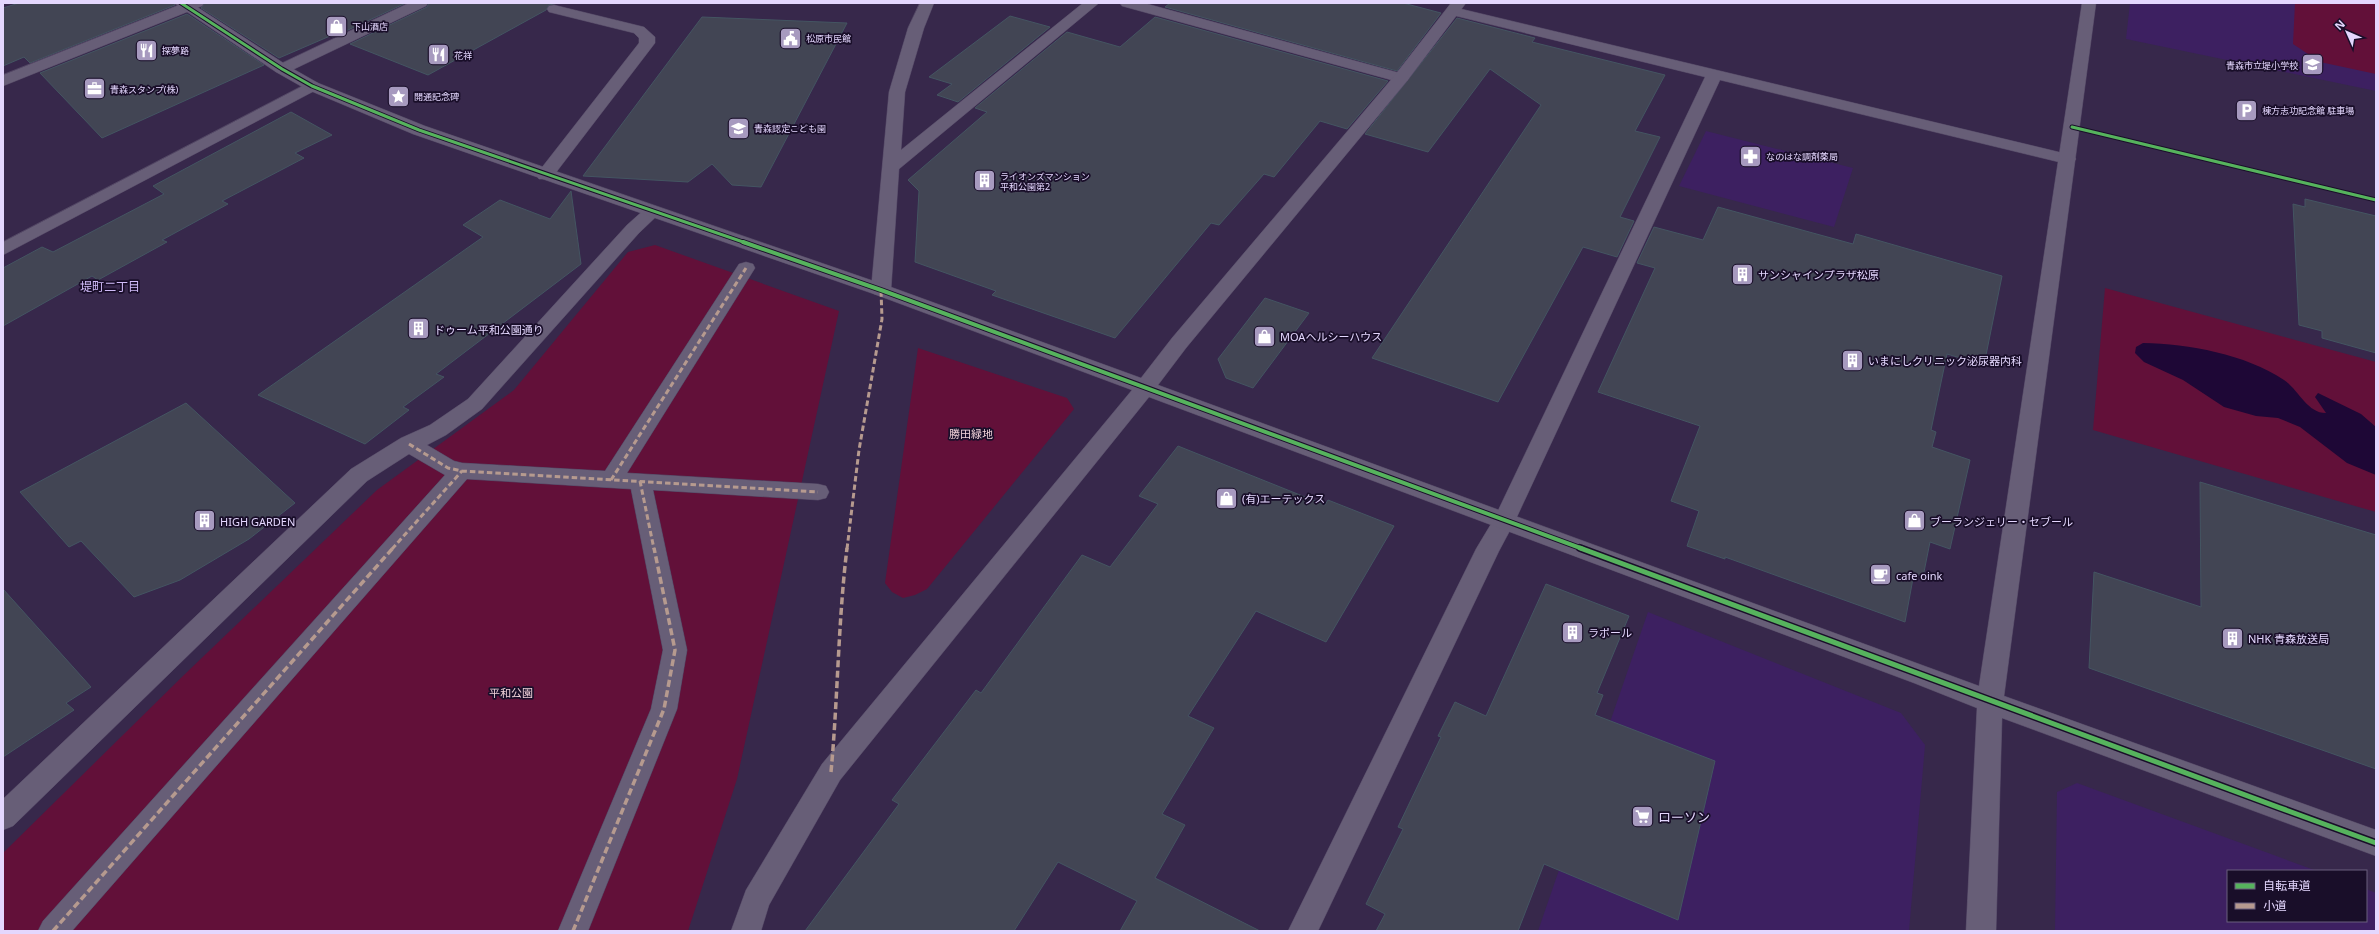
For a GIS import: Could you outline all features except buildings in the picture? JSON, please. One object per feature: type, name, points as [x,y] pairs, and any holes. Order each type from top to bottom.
[{"type":"street","points":[[282,69],[421,3]]},
{"type":"street","points":[[881,290],[882,258],[892,166],[897,92],[916,28],[927,3]]},
{"type":"street","points":[[892,166],[1092,3]]},
{"type":"street","points":[[1127,3],[1401,78]]},
{"type":"street","points":[[1981,931],[1990,702],[2089,3]]},
{"type":"street","points":[[3,67],[10,78],[188,4],[282,69],[312,86],[418,130],[881,290],[1145,386],[1504,521],[1923,675],[1990,702],[2376,843]]},
{"type":"street","points":[[746,931],[756,900],[831,772],[1093,454],[1145,386],[1401,78],[1456,7],[1714,75],[1765,85],[2067,160]]},
{"type":"street","points":[[545,175],[647,43],[647,37],[638,30],[554,9]]},
{"type":"street","points":[[1303,931],[1488,549],[1504,521],[1714,75]]},
{"type":"street","points":[[3,249],[312,86]]},
{"type":"street","points":[[3,817],[359,474],[409,444],[438,430],[475,404],[633,229],[652,212]]},
{"type":"street","points":[[611,480],[746,268]]},
{"type":"street","points":[[409,444],[448,468],[462,471],[818,492]]},
{"type":"street","points":[[53,931],[462,471]]},
{"type":"street","points":[[573,931],[664,709],[675,650],[640,481]]},
{"type":"shaded area","name":"青森市立堤小学校","points":[[2130,3],[2376,3],[2376,91],[2126,39]]},
{"type":"shaded area","points":[[1706,131],[1853,168],[1834,227],[1679,186]]},
{"type":"shaded area","points":[[2143,343],[2198,348],[2234,357],[2252,363],[2284,380],[2308,405],[2319,412],[2326,413],[2315,397],[2318,393],[2361,414],[2376,427],[2376,475],[2347,463],[2300,427],[2278,418],[2256,416],[2224,407],[2183,380],[2144,362],[2135,353],[2136,347]]},
{"type":"shaded area","points":[[1648,612],[1901,713],[1925,745],[1909,931],[1538,931]]},
{"type":"shaded area","points":[[2077,783],[2314,870],[2227,870],[2227,922],[2367,922],[2367,889],[2376,893],[2376,931],[2055,931],[2057,792]]},
{"type":"green space","points":[[2295,3],[2376,3],[2376,74],[2320,62],[2293,44]]},
{"type":"green space","name":"平和公園","points":[[655,245],[839,311],[737,779],[688,931],[3,931],[3,853],[185,674],[377,490],[514,390],[628,252]]},
{"type":"green space","points":[[2105,288],[2376,362],[2376,512],[2093,430]]},
{"type":"green space","name":"勝田緑地","points":[[918,348],[1067,398],[1074,409],[927,589],[915,595],[903,598],[892,592],[885,583]]},
{"type":"marked path","points":[[611,480],[746,268]]},
{"type":"marked path","points":[[831,772],[837,710],[841,595],[859,450],[882,319],[881,290]]},
{"type":"marked path","points":[[409,444],[448,468],[462,471],[818,492]]},
{"type":"marked path","points":[[53,931],[462,471]]},
{"type":"marked path","points":[[573,931],[664,709],[675,650],[640,481]]},
{"type":"cycle path","points":[[181,3],[282,69],[312,86],[419,130],[881,290],[1923,675],[1990,702],[2376,843]]},
{"type":"cycle path","points":[[2072,127],[2376,200]]},
{"type":"place","name":"下山酒店","points":[[336,26]]},
{"type":"place","name":"松原市民館","points":[[791,38]]},
{"type":"place","name":"探夢路","points":[[147,50]]},
{"type":"place","name":"花祥","points":[[438,55]]},
{"type":"place","name":"青森市立堤小学校","points":[[2313,65]]},
{"type":"place","name":"青森スタンプ(株)","points":[[95,89]]},
{"type":"place","name":"開通記念碑","points":[[399,96]]},
{"type":"place","name":"棟方志功記念館 駐車場","points":[[2246,110]]},
{"type":"place","name":"青森認定こども園","points":[[738,128]]},
{"type":"place","name":"なのはな調剤薬局","points":[[1751,156]]},
{"type":"place","name":"ライオンズマンション 平和公園第2","points":[[985,181]]},
{"type":"place","name":"サンシャインプラザ松原","points":[[1743,274]]},
{"type":"place","name":"ドゥーム平和公園通り","points":[[418,329]]},
{"type":"place","name":"MOAヘルシーハウス","points":[[1264,336]]},
{"type":"place","name":"いまにしクリニック泌尿器内科","points":[[1852,360]]},
{"type":"place","name":"(有)エーテックス","points":[[1226,498]]},
{"type":"place","name":"HIGH GARDEN","points":[[205,521]]},
{"type":"place","name":"ブーランジェリー・セブール","points":[[1914,521]]},
{"type":"place","name":"cafe oink","points":[[1880,575]]},
{"type":"place","name":"ラポール","points":[[1573,632]]},
{"type":"place","name":"NHK 青森放送局","points":[[2233,638]]},
{"type":"place","name":"ローソン","points":[[1642,817]]},
{"type":"district","name":"堤町二丁目","points":[[110,286]]}]
